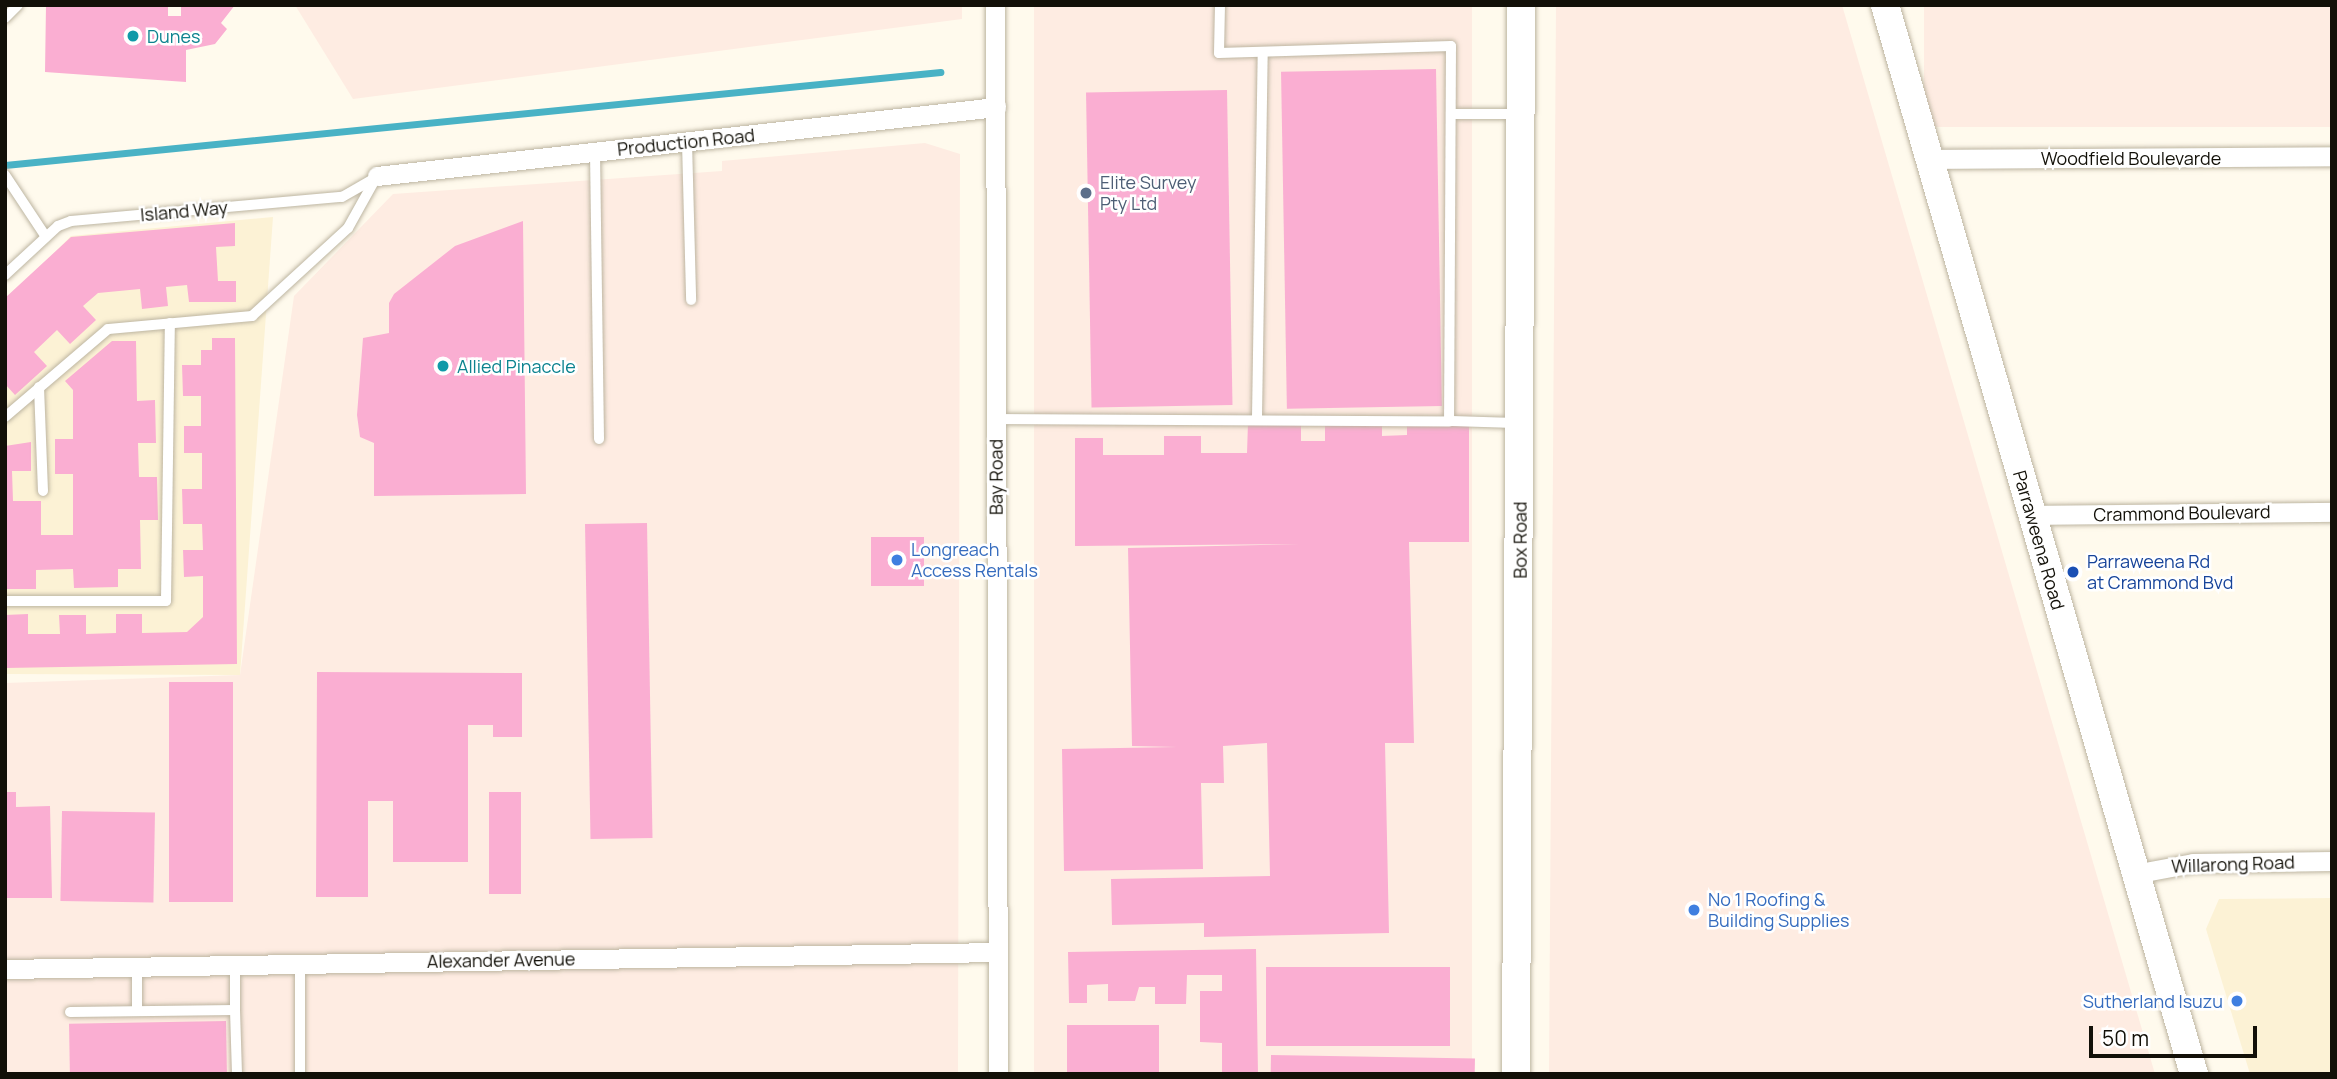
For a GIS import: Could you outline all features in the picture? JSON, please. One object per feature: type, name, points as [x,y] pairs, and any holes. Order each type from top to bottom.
[{"type":"street","name":"Bay Road","points":[[995,5],[998,1074]]},
{"type":"street","name":"Box Road","points":[[1516,1074],[1521,5]]},
{"type":"street","name":"Parraweena Road","points":[[1885,5],[2194,1074]]},
{"type":"street","name":"Production Road","points":[[377,176],[996,107]]},
{"type":"street","name":"Woodfield Boulevarde","points":[[1930,159],[2332,156]]},
{"type":"street","name":"Crammond Boulevard","points":[[2032,515],[2332,512]]},
{"type":"street","name":"Willarong Road","points":[[2134,873],[2193,863],[2332,861]]},
{"type":"street","name":"Alexander Avenue","points":[[5,968],[996,952]]},
{"type":"lane","points":[[5,18],[18,5]]},
{"type":"lane","points":[[1220,5],[1219,53],[1451,46],[1449,421]]},
{"type":"lane","points":[[1257,417],[1263,52]]},
{"type":"lane","points":[[1451,114],[1520,114]]},
{"type":"lane","points":[[687,142],[691,300]]},
{"type":"lane","points":[[595,152],[599,439]]},
{"type":"lane","points":[[5,175],[46,237]]},
{"type":"lane","points":[[5,417],[108,329],[252,316],[348,228],[377,176]]},
{"type":"lane","name":"Island Way","points":[[5,275],[46,237],[71,221],[342,197],[377,176]]},
{"type":"lane","points":[[5,601],[166,601],[170,323]]},
{"type":"lane","points":[[39,387],[43,491]]},
{"type":"lane","points":[[996,419],[1257,417],[1520,423]]},
{"type":"lane","points":[[300,964],[300,1074]]},
{"type":"lane","points":[[235,965],[237,1074]]},
{"type":"lane","points":[[136,1011],[137,966]]},
{"type":"lane","points":[[70,1012],[235,1010]]},
{"type":"shaded area","points":[[295,5],[962,5],[962,19],[353,99]]},
{"type":"shaded area","points":[[1034,5],[1472,5],[1472,1074],[1034,1074]]},
{"type":"shaded area","points":[[1556,5],[1842,5],[2155,1074],[1549,1074]]},
{"type":"shaded area","points":[[1924,5],[2332,5],[2332,127],[1924,127]]},
{"type":"shaded area","points":[[925,143],[960,154],[958,1074],[5,1074],[5,683],[240,675],[294,296],[393,194],[722,171],[722,161]]},
{"type":"shaded area","points":[[273,217],[240,675],[5,674],[5,303],[71,236]]},
{"type":"shaded area","points":[[2332,898],[2332,1074],[2250,1074],[2206,929],[2219,899]]},
{"type":"building","name":"Dunes","points":[[46,5],[168,5],[168,16],[181,16],[181,5],[235,5],[221,23],[227,29],[215,44],[186,50],[186,82],[45,72]]},
{"type":"building","points":[[1436,69],[1442,406],[1287,409],[1281,72]]},
{"type":"building","points":[[1227,90],[1232,405],[1092,407],[1086,92]]},
{"type":"building","name":"Allied Pinaccle","points":[[523,221],[526,494],[374,496],[374,443],[360,437],[357,415],[363,338],[389,333],[389,303],[394,294],[455,246]]},
{"type":"building","points":[[235,223],[235,246],[216,247],[218,281],[236,281],[236,302],[189,302],[187,285],[166,287],[168,306],[142,309],[140,289],[98,293],[83,306],[96,320],[70,344],[57,330],[34,352],[47,366],[15,395],[5,384],[5,298],[71,237]]},
{"type":"building","points":[[212,338],[235,338],[237,664],[5,668],[5,615],[28,614],[28,634],[60,634],[59,615],[86,615],[86,634],[116,633],[116,614],[142,614],[142,633],[187,632],[203,617],[203,576],[184,577],[183,550],[203,550],[202,524],[183,524],[182,489],[202,489],[202,453],[184,453],[184,426],[201,426],[201,396],[183,396],[182,365],[201,365],[201,350],[212,350]]},
{"type":"building","points":[[112,341],[136,341],[137,401],[155,400],[156,443],[138,443],[139,477],[157,477],[158,520],[140,520],[141,569],[118,569],[118,587],[74,588],[73,569],[36,570],[36,589],[5,589],[5,446],[31,442],[31,471],[12,471],[13,501],[41,501],[41,535],[73,535],[73,474],[55,474],[55,439],[73,439],[73,390],[65,381]]},
{"type":"building","points":[[1325,422],[1382,422],[1382,436],[1407,435],[1407,422],[1469,422],[1469,542],[1409,542],[1414,743],[1385,743],[1389,933],[1204,937],[1204,923],[1112,925],[1111,879],[1270,876],[1267,743],[1223,746],[1224,783],[1201,783],[1203,869],[1064,871],[1062,749],[1177,747],[1132,746],[1128,548],[1300,544],[1075,546],[1075,438],[1103,438],[1103,455],[1164,455],[1164,436],[1201,436],[1201,453],[1247,453],[1248,423],[1301,423],[1301,441],[1325,441]]},
{"type":"building","points":[[647,523],[652,838],[591,839],[585,524]]},
{"type":"building","points":[[871,537],[924,537],[924,586],[871,586]]},
{"type":"building","points":[[317,672],[522,673],[522,737],[493,737],[493,725],[468,725],[468,862],[393,862],[393,801],[368,801],[368,897],[316,897]]},
{"type":"building","points":[[169,682],[233,682],[233,902],[169,902]]},
{"type":"building","points":[[5,792],[16,792],[16,807],[50,806],[52,898],[5,898]]},
{"type":"building","points":[[489,792],[521,792],[521,894],[489,894]]},
{"type":"building","points":[[62,811],[155,813],[153,903],[60,901]]},
{"type":"building","points":[[1256,949],[1258,1074],[1222,1073],[1222,1043],[1200,1042],[1200,991],[1222,991],[1222,975],[1187,975],[1186,1004],[1155,1004],[1155,987],[1139,987],[1135,1001],[1108,1001],[1108,984],[1087,985],[1087,1003],[1069,1003],[1068,952]]},
{"type":"building","points":[[1266,967],[1450,967],[1450,1046],[1266,1046]]},
{"type":"building","points":[[226,1021],[227,1074],[70,1074],[69,1024]]},
{"type":"building","points":[[1067,1025],[1159,1025],[1159,1072],[1067,1072]]},
{"type":"building","points":[[1271,1055],[1475,1059],[1475,1074],[1271,1074]]},
{"type":"waterway","points":[[5,165],[940,72]]},
{"type":"place","name":"Dunes","points":[[133,36]]},
{"type":"place","name":"Elite Survey Pty Ltd","points":[[1086,193]]},
{"type":"place","name":"Allied Pinaccle","points":[[443,366]]},
{"type":"place","name":"Longreach Access Rentals","points":[[897,560]]},
{"type":"place","name":"Parraweena Rd at Crammond Bvd","points":[[2073,572]]},
{"type":"place","name":"No 1 Roofing & Building Supplies","points":[[1694,910]]},
{"type":"place","name":"Sutherland Isuzu","points":[[2237,1001]]}]
